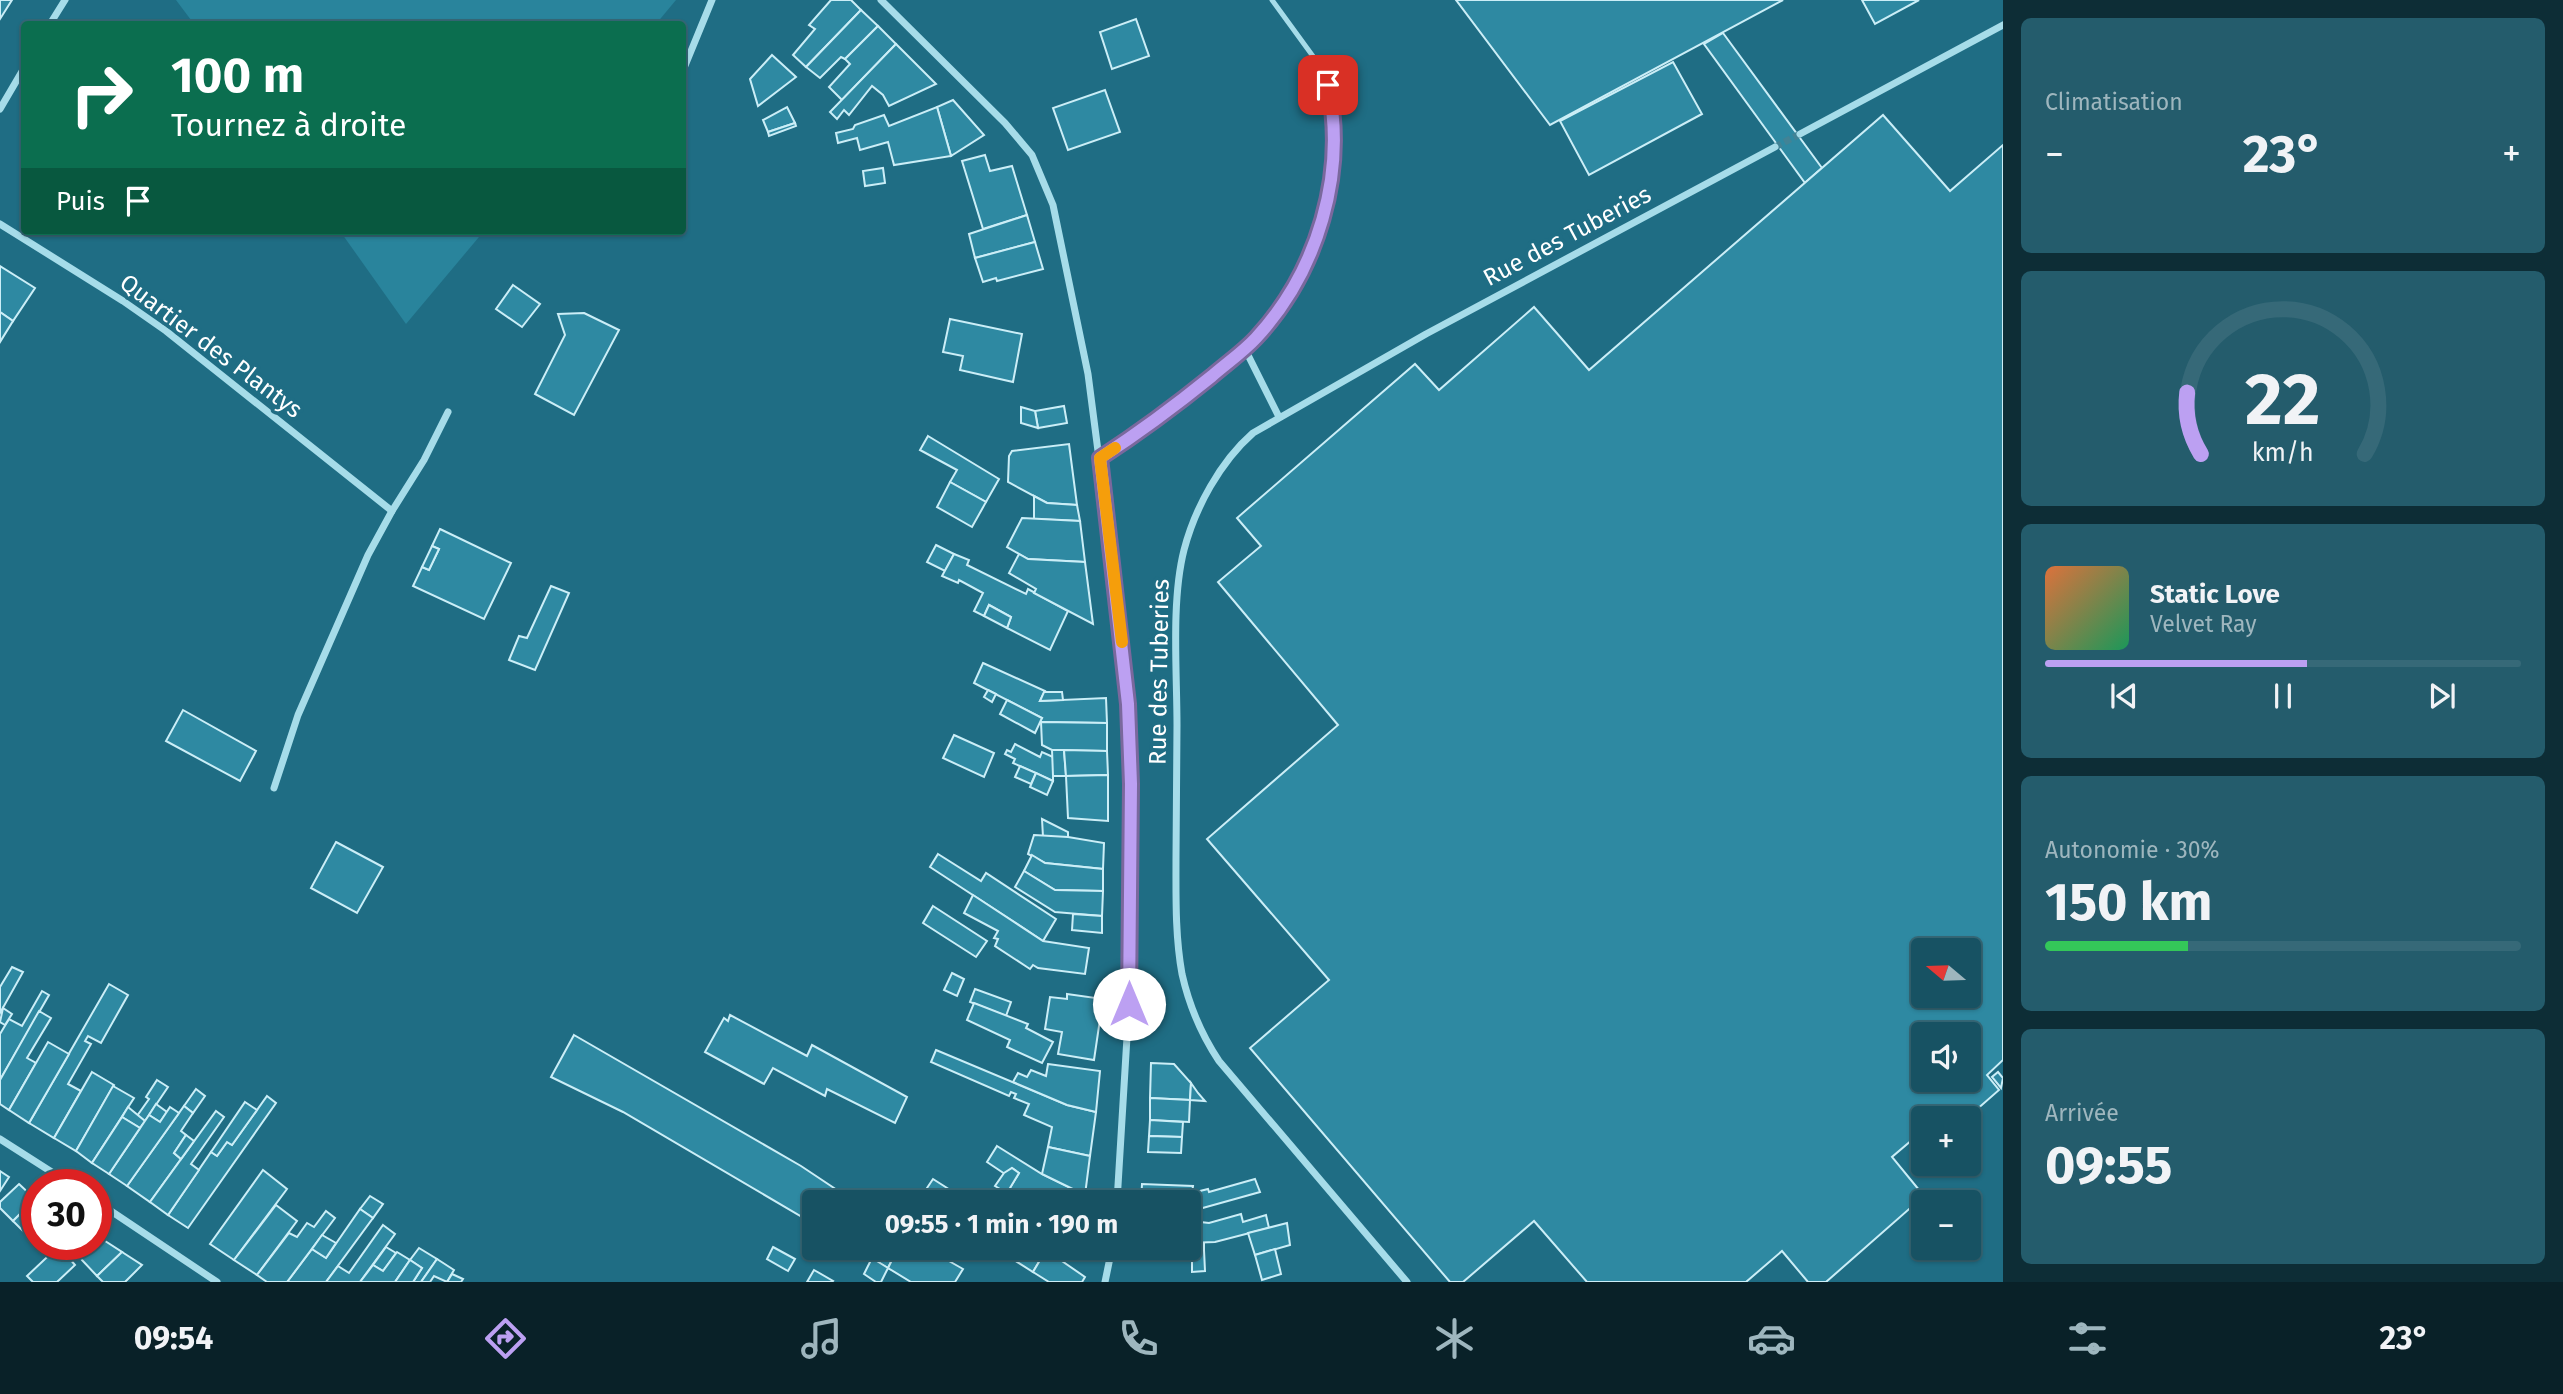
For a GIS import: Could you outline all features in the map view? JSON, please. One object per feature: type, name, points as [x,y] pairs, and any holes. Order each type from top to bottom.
[{"type":"street","points":[[52,21],[65,0]]},
{"type":"street","points":[[686,62],[712,0]]},
{"type":"street","points":[[881,0],[1011,129],[1032,155],[1058,227],[1088,374],[1121,625],[1130,745],[1129,1004],[1118,1190]]},
{"type":"street","points":[[1800,134],[2003,25]]},
{"type":"street","points":[[0,109],[21,73]]},
{"type":"street","name":"Rue des Tuberies","points":[[1407,1282],[1219,1061],[1194,1013],[1180,960],[1177,925],[1177,612],[1181,568],[1196,518],[1222,468],[1241,443],[1279,417],[1426,334],[1775,147]]},
{"type":"street","name":"Quartier des Plantys","points":[[0,224],[166,331],[391,511]]},
{"type":"street","points":[[1245,349],[1279,417]]},
{"type":"street","points":[[274,788],[298,715],[368,555],[391,511],[425,460],[448,412]]},
{"type":"street","points":[[0,1139],[47,1169]]},
{"type":"street","points":[[112,1212],[217,1282]]},
{"type":"street","points":[[1105,1282],[1110,1260]]},
{"type":"lane","points":[[1100,458],[1150,425],[1245,349],[1279,309],[1304,266],[1320,231],[1333,164],[1334,116],[1324,70],[1272,0]]},
{"type":"shaded area","points":[[176,0],[676,0],[658,21],[192,21]]},
{"type":"shaded area","points":[[343,235],[481,235],[406,324]]},
{"type":"building","points":[[0,0],[12,0],[0,19]]},
{"type":"building","points":[[831,0],[851,0],[861,10],[806,67],[793,55],[815,29],[809,25]]},
{"type":"building","points":[[1456,0],[1783,0],[1550,125]]},
{"type":"building","points":[[1862,0],[1919,0],[1875,24]]},
{"type":"building","points":[[861,10],[878,26],[845,59],[841,57],[820,78],[806,67]]},
{"type":"building","points":[[1136,19],[1149,56],[1112,69],[1100,32]]},
{"type":"building","points":[[878,26],[896,44],[842,100],[829,87],[850,64],[845,59]]},
{"type":"building","points":[[1723,33],[1822,168],[1805,183],[1704,44]]},
{"type":"building","points":[[896,44],[936,84],[889,106],[883,95],[872,86],[849,115],[844,110],[837,119],[830,112]]},
{"type":"building","points":[[772,55],[796,77],[758,106],[750,79]]},
{"type":"building","points":[[1673,62],[1702,114],[1589,175],[1560,121]]},
{"type":"building","points":[[1105,90],[1120,132],[1068,150],[1053,108]]},
{"type":"building","points":[[953,100],[984,135],[951,156],[937,107]]},
{"type":"building","points":[[787,107],[795,123],[768,132],[763,120]]},
{"type":"building","points":[[937,107],[951,156],[894,165],[888,142],[860,150],[857,138],[838,143],[836,133],[853,129],[855,125],[884,115],[889,126]]},
{"type":"building","points":[[1883,115],[1950,191],[2003,145],[2003,1060],[1987,1075],[1999,1090],[1981,1106],[1911,1106],[1911,1141],[1892,1157],[1919,1190],[1911,1190],[1911,1207],[1826,1282],[1808,1282],[1782,1251],[1746,1282],[1587,1282],[1534,1221],[1463,1282],[1450,1282],[1250,1048],[1329,980],[1207,839],[1338,725],[1218,582],[1261,546],[1237,518],[1415,364],[1439,390],[1534,307],[1589,370]]},
{"type":"building","points":[[795,123],[796,126],[769,136],[768,132]]},
{"type":"building","points":[[985,155],[990,171],[1012,166],[1027,215],[983,229],[962,161]]},
{"type":"building","points":[[883,168],[885,183],[865,186],[863,171]]},
{"type":"building","points":[[1027,215],[1035,242],[975,258],[969,234]]},
{"type":"building","points":[[1035,242],[1043,269],[983,282],[975,258]]},
{"type":"building","points":[[0,266],[35,288],[13,321],[0,312]]},
{"type":"building","points":[[513,285],[540,304],[522,327],[496,309]]},
{"type":"building","points":[[0,312],[13,321],[0,342]]},
{"type":"building","points":[[584,313],[619,330],[574,415],[535,394],[565,335],[558,314]]},
{"type":"building","points":[[950,319],[1022,334],[1013,382],[960,370],[963,356],[943,352]]},
{"type":"building","points":[[1064,406],[1067,423],[1038,428],[1035,411]]},
{"type":"building","points":[[1021,407],[1035,411],[1038,428],[1021,423]]},
{"type":"building","points":[[928,436],[999,479],[986,502],[950,482],[957,470],[920,450]]},
{"type":"building","points":[[1069,444],[1077,505],[1047,503],[1008,482],[1009,456],[1012,451]]},
{"type":"building","points":[[950,482],[986,502],[972,527],[937,507]]},
{"type":"building","points":[[1034,496],[1047,503],[1077,505],[1080,521],[1034,519]]},
{"type":"building","points":[[1022,518],[1080,521],[1085,562],[1028,559],[1007,547]]},
{"type":"building","points":[[440,529],[511,563],[484,619],[413,586],[422,567],[429,570],[439,549],[432,546]]},
{"type":"building","points":[[936,545],[954,554],[945,571],[927,562]]},
{"type":"building","points":[[432,546],[439,549],[429,570],[422,567]]},
{"type":"building","points":[[954,554],[969,560],[967,565],[1026,594],[1028,589],[1068,611],[1050,650],[1007,628],[1011,617],[989,605],[984,616],[974,611],[983,593],[959,580],[958,583],[942,576]]},
{"type":"building","points":[[1019,554],[1028,559],[1085,562],[1093,624],[1034,593],[1036,589],[1009,573]]},
{"type":"building","points":[[551,586],[569,593],[535,670],[509,660],[519,636],[527,638]]},
{"type":"building","points":[[989,605],[1011,617],[1007,628],[984,616]]},
{"type":"building","points":[[983,663],[1045,691],[1040,701],[1106,698],[1107,723],[1039,722],[1042,718],[974,683]]},
{"type":"building","points":[[988,690],[996,694],[992,702],[984,697]]},
{"type":"building","points":[[1044,692],[1062,692],[1063,700],[1040,701]]},
{"type":"building","points":[[1007,700],[1042,718],[1035,733],[1000,714]]},
{"type":"building","points":[[183,710],[256,751],[240,781],[166,741]]},
{"type":"building","points":[[1041,722],[1107,723],[1107,751],[1052,750],[1042,745]]},
{"type":"building","points":[[954,735],[994,753],[984,777],[943,758]]},
{"type":"building","points":[[1015,744],[1040,757],[1042,752],[1053,757],[1053,781],[1013,763],[1015,759],[1005,754],[1007,750],[1011,752]]},
{"type":"building","points":[[1052,750],[1064,750],[1066,776],[1053,776]]},
{"type":"building","points":[[1064,750],[1107,751],[1108,775],[1066,776]]},
{"type":"building","points":[[1020,766],[1036,773],[1031,784],[1015,777]]},
{"type":"building","points":[[1036,773],[1053,781],[1047,795],[1030,787]]},
{"type":"building","points":[[1108,775],[1108,821],[1068,818],[1066,776]]},
{"type":"building","points":[[1042,819],[1068,832],[1068,837],[1043,837]]},
{"type":"building","points":[[1034,835],[1104,843],[1103,869],[1045,863],[1028,854]]},
{"type":"building","points":[[336,842],[383,867],[357,913],[311,888]]},
{"type":"building","points":[[938,854],[981,881],[986,873],[1056,919],[1043,941],[930,867]]},
{"type":"building","points":[[1032,855],[1045,863],[1103,869],[1103,891],[1055,890],[1024,871]]},
{"type":"building","points":[[1024,871],[1055,890],[1103,891],[1102,916],[1055,912],[1015,887]]},
{"type":"building","points":[[973,895],[1043,941],[1089,948],[1085,974],[1038,968],[1033,965],[1030,969],[995,946],[998,939],[994,938],[998,931],[964,913]]},
{"type":"building","points":[[933,906],[987,941],[976,957],[923,923]]},
{"type":"building","points":[[1073,914],[1102,916],[1102,933],[1072,930]]},
{"type":"building","points":[[12,967],[23,972],[0,1013],[0,987]]},
{"type":"building","points":[[952,973],[964,979],[957,996],[944,990]]},
{"type":"building","points":[[109,984],[128,995],[101,1043],[88,1036],[85,1041],[91,1044],[68,1084],[81,1091],[54,1138],[29,1123]]},
{"type":"building","points":[[975,989],[1011,1002],[1006,1016],[970,1002]]},
{"type":"building","points":[[42,991],[49,995],[0,1080],[0,1034],[9,1019],[22,1026]]},
{"type":"building","points":[[1067,994],[1103,999],[1094,1060],[1058,1054],[1062,1032],[1045,1029],[1050,997],[1067,999]]},
{"type":"building","points":[[974,1003],[1028,1024],[1026,1028],[1053,1042],[1042,1063],[1007,1047],[1010,1040],[967,1020]]},
{"type":"building","points":[[3,1008],[12,1014],[5,1025],[0,1022]]},
{"type":"building","points":[[39,1011],[51,1018],[27,1058],[36,1063],[9,1110],[0,1104],[0,1080]]},
{"type":"building","points":[[730,1015],[807,1056],[812,1045],[907,1097],[895,1123],[827,1089],[825,1096],[773,1068],[764,1084],[705,1052],[724,1018],[728,1021]]},
{"type":"building","points":[[574,1035],[801,1166],[837,1190],[802,1190],[802,1217],[623,1112],[551,1077]]},
{"type":"building","points":[[48,1042],[69,1054],[29,1123],[9,1110]]},
{"type":"building","points":[[936,1050],[1067,1105],[1096,1112],[1090,1156],[1048,1147],[1052,1127],[1024,1115],[1029,1104],[1014,1098],[1016,1094],[1011,1092],[1009,1096],[931,1062]]},
{"type":"building","points":[[1151,1063],[1174,1064],[1191,1083],[1190,1100],[1150,1098]]},
{"type":"building","points":[[1048,1064],[1100,1071],[1096,1112],[1067,1105],[1013,1082],[1018,1073],[1027,1077],[1031,1070],[1046,1076]]},
{"type":"building","points":[[92,1072],[114,1085],[76,1151],[54,1138]]},
{"type":"building","points":[[1998,1072],[2003,1078],[2001,1088],[1992,1077]]},
{"type":"building","points":[[157,1080],[168,1087],[145,1121],[137,1116],[149,1099],[146,1097]]},
{"type":"building","points":[[1191,1083],[1198,1093],[1205,1101],[1190,1100]]},
{"type":"building","points":[[113,1086],[134,1098],[92,1163],[76,1151]]},
{"type":"building","points":[[196,1089],[205,1096],[193,1113],[184,1106]]},
{"type":"building","points":[[267,1096],[276,1103],[188,1228],[168,1215],[211,1152],[217,1156],[227,1142],[232,1145]]},
{"type":"building","points":[[1150,1098],[1190,1100],[1189,1122],[1150,1120]]},
{"type":"building","points":[[245,1102],[257,1110],[232,1145],[227,1142],[217,1156],[211,1152]]},
{"type":"building","points":[[156,1104],[167,1112],[160,1122],[149,1115]]},
{"type":"building","points":[[184,1106],[193,1113],[181,1131],[186,1135],[174,1153],[181,1159],[150,1202],[127,1186]]},
{"type":"building","points":[[128,1107],[145,1121],[140,1128],[122,1117]]},
{"type":"building","points":[[170,1107],[179,1113],[127,1186],[112,1176],[112,1170],[149,1115],[160,1122]]},
{"type":"building","points":[[216,1111],[224,1117],[191,1164],[199,1170],[168,1215],[150,1202]]},
{"type":"building","points":[[122,1117],[140,1128],[112,1170],[101,1169],[92,1163]]},
{"type":"building","points":[[1150,1120],[1183,1122],[1182,1137],[1149,1136]]},
{"type":"building","points":[[186,1135],[194,1141],[181,1159],[174,1153]]},
{"type":"building","points":[[1149,1136],[1182,1137],[1181,1153],[1148,1152]]},
{"type":"building","points":[[997,1146],[1042,1174],[1075,1190],[1009,1190],[1019,1173],[1012,1168],[1005,1174],[987,1162]]},
{"type":"building","points":[[1048,1147],[1090,1156],[1086,1190],[1075,1190],[1042,1174]]},
{"type":"building","points":[[1012,1168],[1019,1173],[1009,1190],[995,1186],[1004,1173]]},
{"type":"building","points":[[263,1170],[287,1189],[234,1260],[210,1244]]},
{"type":"building","points":[[0,1171],[9,1177],[0,1191]]},
{"type":"building","points":[[933,1179],[950,1190],[930,1190],[927,1188]]},
{"type":"building","points":[[1255,1179],[1260,1192],[1201,1208],[1201,1191],[1208,1189],[1209,1192]]},
{"type":"building","points":[[19,1184],[21,1186],[21,1213],[13,1221],[0,1208],[0,1202]]},
{"type":"building","points":[[1142,1184],[1193,1186],[1192,1190],[1142,1190]]},
{"type":"building","points":[[370,1196],[383,1204],[373,1218],[360,1209]]},
{"type":"building","points":[[276,1205],[297,1221],[257,1275],[234,1260]]},
{"type":"building","points":[[360,1209],[373,1218],[326,1282],[287,1282],[312,1249],[326,1258]]},
{"type":"building","points":[[326,1211],[335,1218],[287,1282],[267,1282],[257,1275],[289,1233],[297,1237],[307,1223],[314,1227]]},
{"type":"building","points":[[21,1213],[21,1229],[13,1221]]},
{"type":"building","points":[[1241,1214],[1243,1222],[1266,1215],[1269,1228],[1215,1242],[1201,1243],[1201,1222],[1209,1223]]},
{"type":"building","points":[[1287,1223],[1290,1245],[1255,1255],[1248,1233]]},
{"type":"building","points":[[383,1225],[395,1234],[360,1282],[326,1282],[338,1266],[349,1273]]},
{"type":"building","points":[[322,1235],[336,1243],[326,1258],[312,1249]]},
{"type":"building","points":[[112,1246],[122,1252],[97,1276],[82,1260],[112,1260]]},
{"type":"building","points":[[386,1247],[396,1253],[383,1271],[373,1265]]},
{"type":"building","points":[[773,1247],[795,1259],[788,1271],[767,1259]]},
{"type":"building","points":[[419,1248],[437,1259],[421,1282],[413,1282],[422,1268],[410,1260]]},
{"type":"building","points":[[1275,1249],[1281,1274],[1262,1280],[1255,1255]]},
{"type":"building","points":[[1201,1250],[1204,1250],[1205,1271],[1192,1272],[1192,1260],[1201,1260]]},
{"type":"building","points":[[122,1252],[142,1265],[125,1282],[103,1282],[97,1276]]},
{"type":"building","points":[[397,1252],[410,1260],[395,1282],[360,1282],[373,1265],[383,1271]]},
{"type":"building","points":[[437,1259],[454,1270],[447,1282],[434,1276],[430,1282],[421,1282]]},
{"type":"building","points":[[44,1260],[71,1260],[75,1265],[57,1282],[33,1282],[27,1276]]},
{"type":"building","points":[[410,1260],[422,1268],[413,1282],[395,1282]]},
{"type":"building","points":[[871,1260],[888,1268],[881,1282],[876,1282],[864,1274]]},
{"type":"building","points":[[874,1260],[892,1260],[888,1268]]},
{"type":"building","points":[[892,1260],[947,1260],[963,1269],[955,1282],[911,1282],[888,1268]]},
{"type":"building","points":[[1014,1260],[1040,1260],[1033,1272]]},
{"type":"building","points":[[1040,1260],[1060,1260],[1085,1277],[1082,1282],[1049,1282],[1033,1272]]},
{"type":"building","points":[[814,1270],[833,1281],[807,1282]]},
{"type":"building","points":[[452,1274],[463,1279],[461,1282],[447,1282]]},
{"type":"tunnel","points":[[1775,147],[1800,134]]},
{"type":"slow traffic","points":[[1115,448],[1100,458],[1122,642]]},
{"type":"route","points":[[1129,1004],[1131,784],[1128,704],[1100,458],[1150,425],[1245,349],[1279,309],[1304,266],[1320,231],[1325,210],[1335,140],[1328,85]]}]
